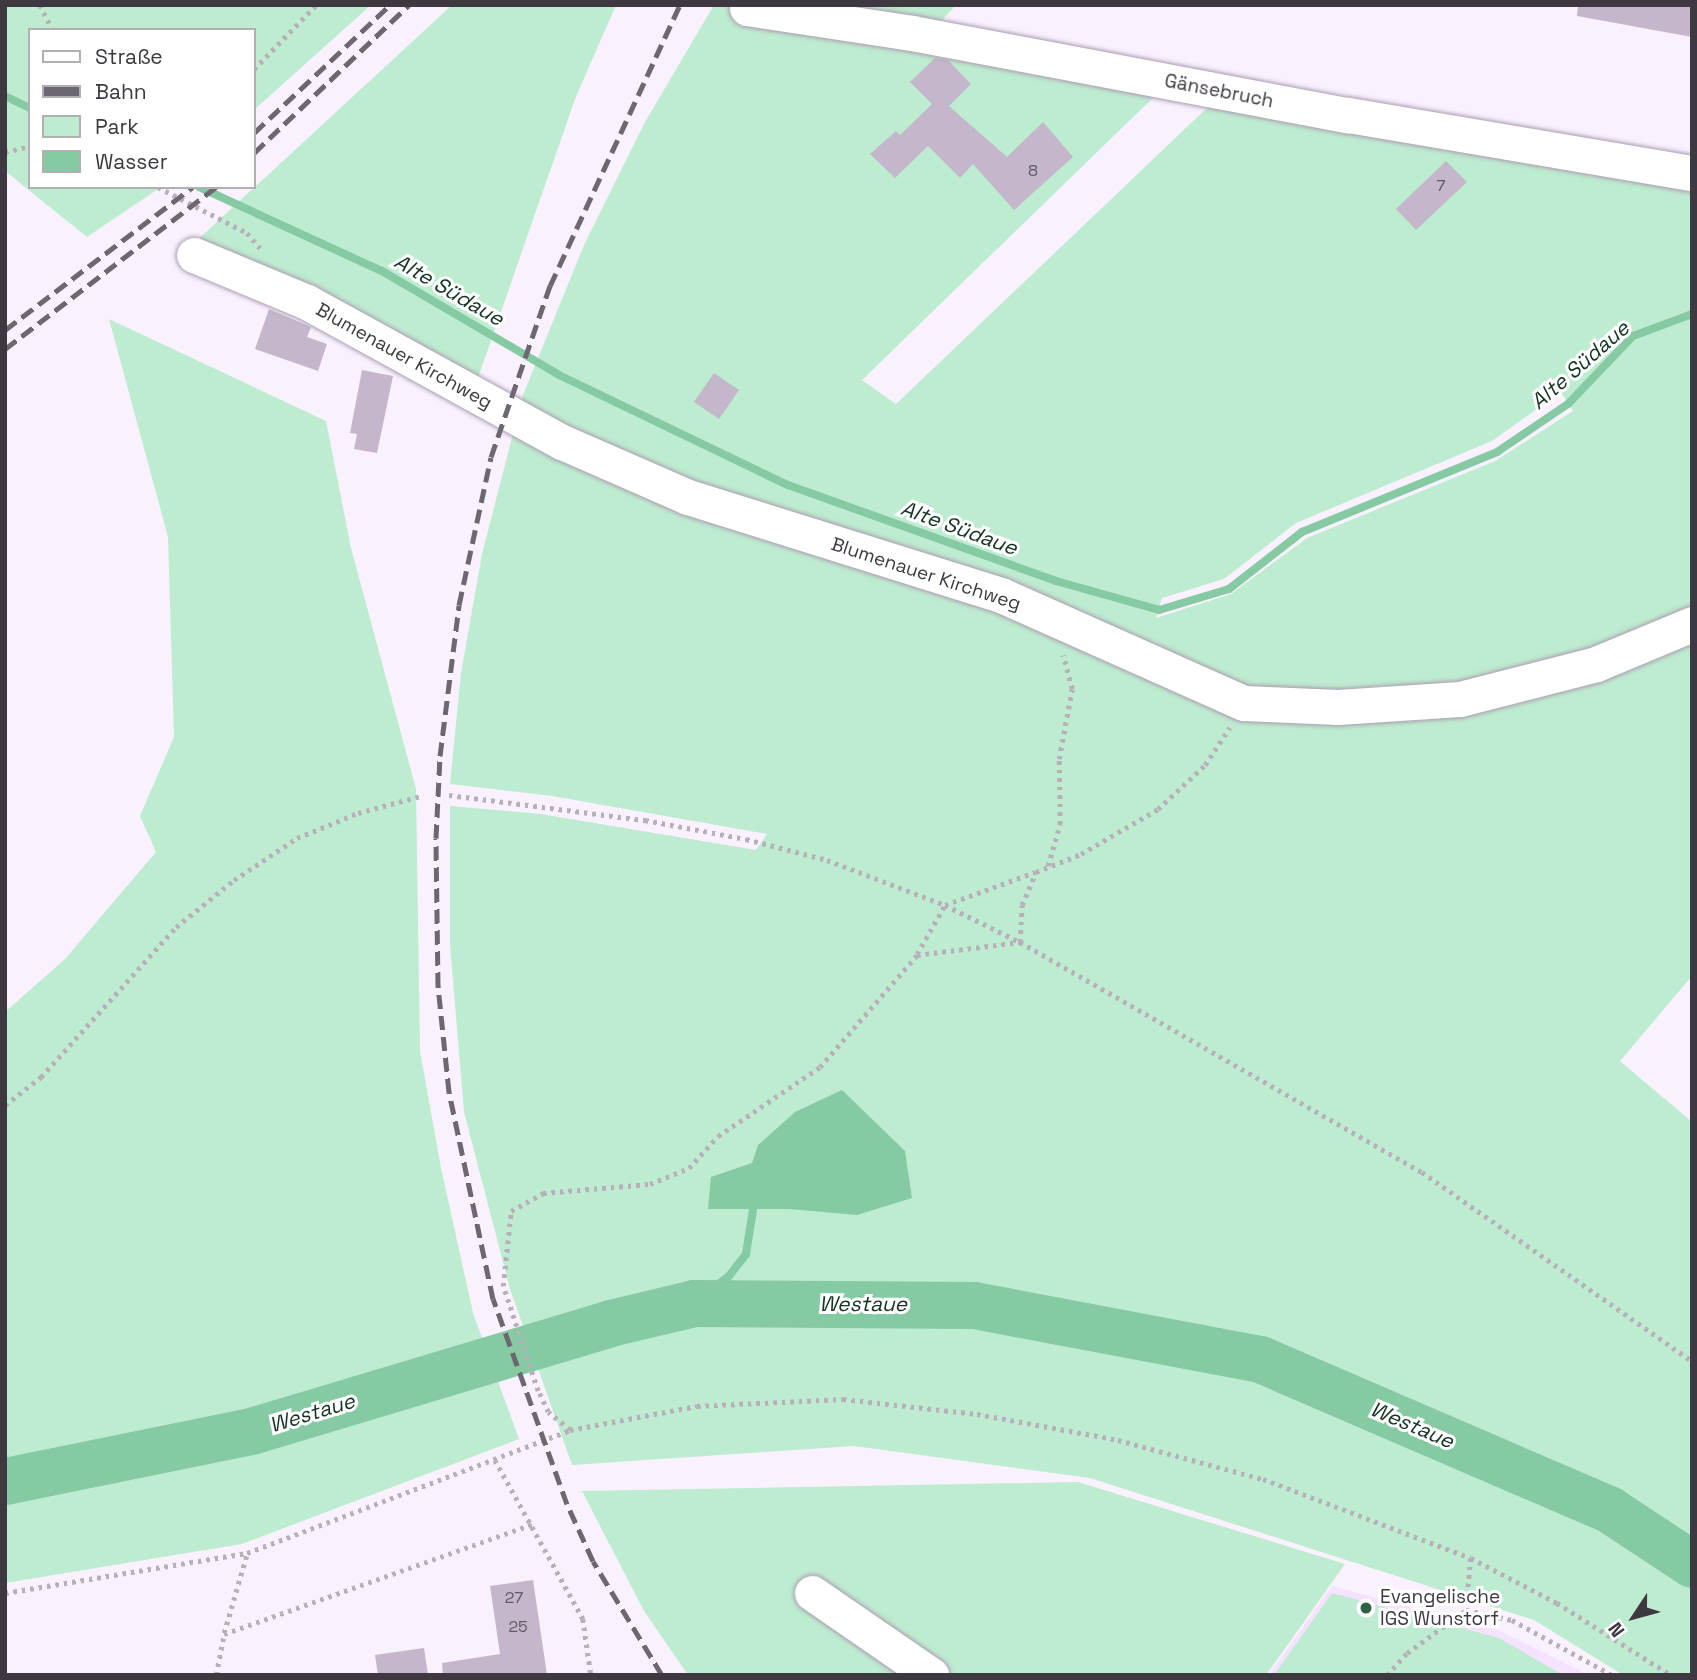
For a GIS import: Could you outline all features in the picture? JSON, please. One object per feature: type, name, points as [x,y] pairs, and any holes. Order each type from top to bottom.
[{"type":"lane","name":"Gänsebruch","points":[[747,8],[912,33],[1348,115],[1692,173]]},
{"type":"lane","name":"Blumenauer Kirchweg","points":[[194,255],[307,302],[562,442],[688,498],[1001,596],[1244,703],[1338,707],[1460,699],[1595,664],[1692,624]]},
{"type":"lane","points":[[812,1593],[931,1675]]},
{"type":"path","points":[[40,5],[52,28]]},
{"type":"path","points":[[256,67],[316,5]]},
{"type":"path","points":[[5,152],[28,146]]},
{"type":"path","points":[[162,189],[247,233],[264,253]]},
{"type":"path","points":[[1042,614],[1070,672],[1072,689],[1059,759],[1060,824],[1048,866]]},
{"type":"path","points":[[570,1430],[548,1412],[538,1391],[503,1286],[511,1211],[543,1194],[650,1184],[689,1168],[718,1136],[820,1067],[917,955],[945,905],[1081,854],[1158,809],[1205,765],[1244,703]]},
{"type":"path","points":[[5,1105],[41,1077],[176,926],[234,880],[297,838],[358,813],[424,795]]},
{"type":"path","points":[[449,795],[645,820],[746,839],[827,860],[945,905],[1020,942],[1422,1172],[1692,1361]]},
{"type":"path","points":[[1020,942],[1022,905],[1036,872]]},
{"type":"path","points":[[917,955],[1020,942]]},
{"type":"path","points":[[5,1593],[247,1553],[570,1430],[697,1406],[830,1400],[977,1414],[1118,1440],[1263,1479],[1472,1558],[1557,1602],[1671,1675]]},
{"type":"path","points":[[495,1460],[533,1524],[583,1619],[591,1675]]},
{"type":"path","points":[[224,1634],[533,1524]]},
{"type":"path","points":[[216,1675],[224,1634],[247,1553]]},
{"type":"path","points":[[1387,1675],[1407,1653],[1466,1610],[1472,1558]]},
{"type":"path","points":[[1466,1610],[1513,1620],[1612,1675]]},
{"type":"shaded area","name":"Evangelische IGS Wunstorf","points":[[1332,1586],[1500,1631],[1589,1675],[1269,1675]]},
{"type":"green space","points":[[5,5],[371,5],[256,108],[256,28],[28,28],[28,189],[158,189],[87,237],[5,171]]},
{"type":"green space","points":[[452,5],[616,5],[575,99],[478,378],[194,243],[253,189],[256,189],[256,186]]},
{"type":"green space","points":[[714,5],[956,5],[937,26],[1160,91],[862,380],[896,404],[1209,106],[1692,185],[1692,614],[1593,656],[1303,718],[1692,636],[1692,976],[1620,1061],[1692,1122],[1692,1675],[1623,1675],[1534,1620],[1090,1478],[854,1446],[572,1465],[510,1289],[464,1112],[450,945],[450,806],[541,814],[756,850],[767,834],[552,796],[450,784],[461,673],[482,554],[523,395],[584,245],[645,122]],"holes":[[[1561,392],[1573,411],[1495,461],[1307,538],[1231,594],[1156,618],[1162,598],[1224,579],[1296,523],[1492,441]]]},
{"type":"green space","points":[[109,319],[326,421],[351,548],[416,789],[420,1051],[441,1168],[473,1313],[519,1439],[242,1544],[5,1583],[5,1012],[65,959],[156,852],[140,816],[174,737],[168,537]]},
{"type":"green space","points":[[1078,1482],[1345,1564],[1266,1675],[688,1675],[644,1611],[582,1491]]},
{"type":"green space","name":"Evangelische IGS Wunstorf","points":[[1332,1593],[1499,1638],[1563,1675],[1274,1675]]},
{"type":"water","points":[[842,1090],[905,1151],[912,1198],[857,1215],[789,1209],[708,1209],[711,1177],[752,1163],[758,1145],[795,1112]]},
{"type":"building","points":[[1578,5],[1692,5],[1692,37],[1577,16]]},
{"type":"building","points":[[935,58],[948,60],[971,84],[949,106],[1007,157],[1043,122],[1073,157],[1014,210],[973,164],[960,178],[928,146],[895,178],[870,154],[896,131],[900,135],[932,104],[910,82]]},
{"type":"building","points":[[1446,161],[1467,182],[1416,230],[1396,209]]},
{"type":"building","points":[[269,309],[311,327],[307,337],[327,344],[318,371],[255,349]]},
{"type":"building","points":[[362,370],[393,376],[377,453],[354,449],[357,434],[350,433]]},
{"type":"building","points":[[714,373],[739,390],[719,419],[694,402]]},
{"type":"building","points":[[533,1580],[547,1675],[443,1675],[442,1663],[500,1654],[490,1586]]},
{"type":"building","points":[[424,1648],[428,1675],[378,1675],[375,1655]]},
{"type":"waterway","name":"Alte Südaue","points":[[5,96],[28,107]]},
{"type":"waterway","name":"Alte Südaue","points":[[203,189],[382,271],[559,375],[788,485],[1056,581],[1159,610],[1229,589],[1302,532],[1497,452],[1568,404],[1633,336],[1692,314]]},
{"type":"waterway","points":[[694,1303],[729,1276],[746,1254],[753,1210]]},
{"type":"waterway","name":"Westaue","points":[[5,1481],[251,1431],[610,1323],[694,1303],[974,1305],[1260,1359],[1610,1510],[1692,1564]]},
{"type":"railway","points":[[256,131],[390,5]]},
{"type":"railway","points":[[256,151],[409,5]]},
{"type":"railway","points":[[662,1675],[593,1561],[567,1504],[493,1299],[449,1092],[438,986],[436,838],[440,756],[459,605],[491,457],[550,286],[680,5]]},
{"type":"railway","points":[[5,330],[190,189]]},
{"type":"railway","points":[[5,349],[213,189]]},
{"type":"place","name":"Evangelische IGS Wunstorf","points":[[1366,1608]]}]
